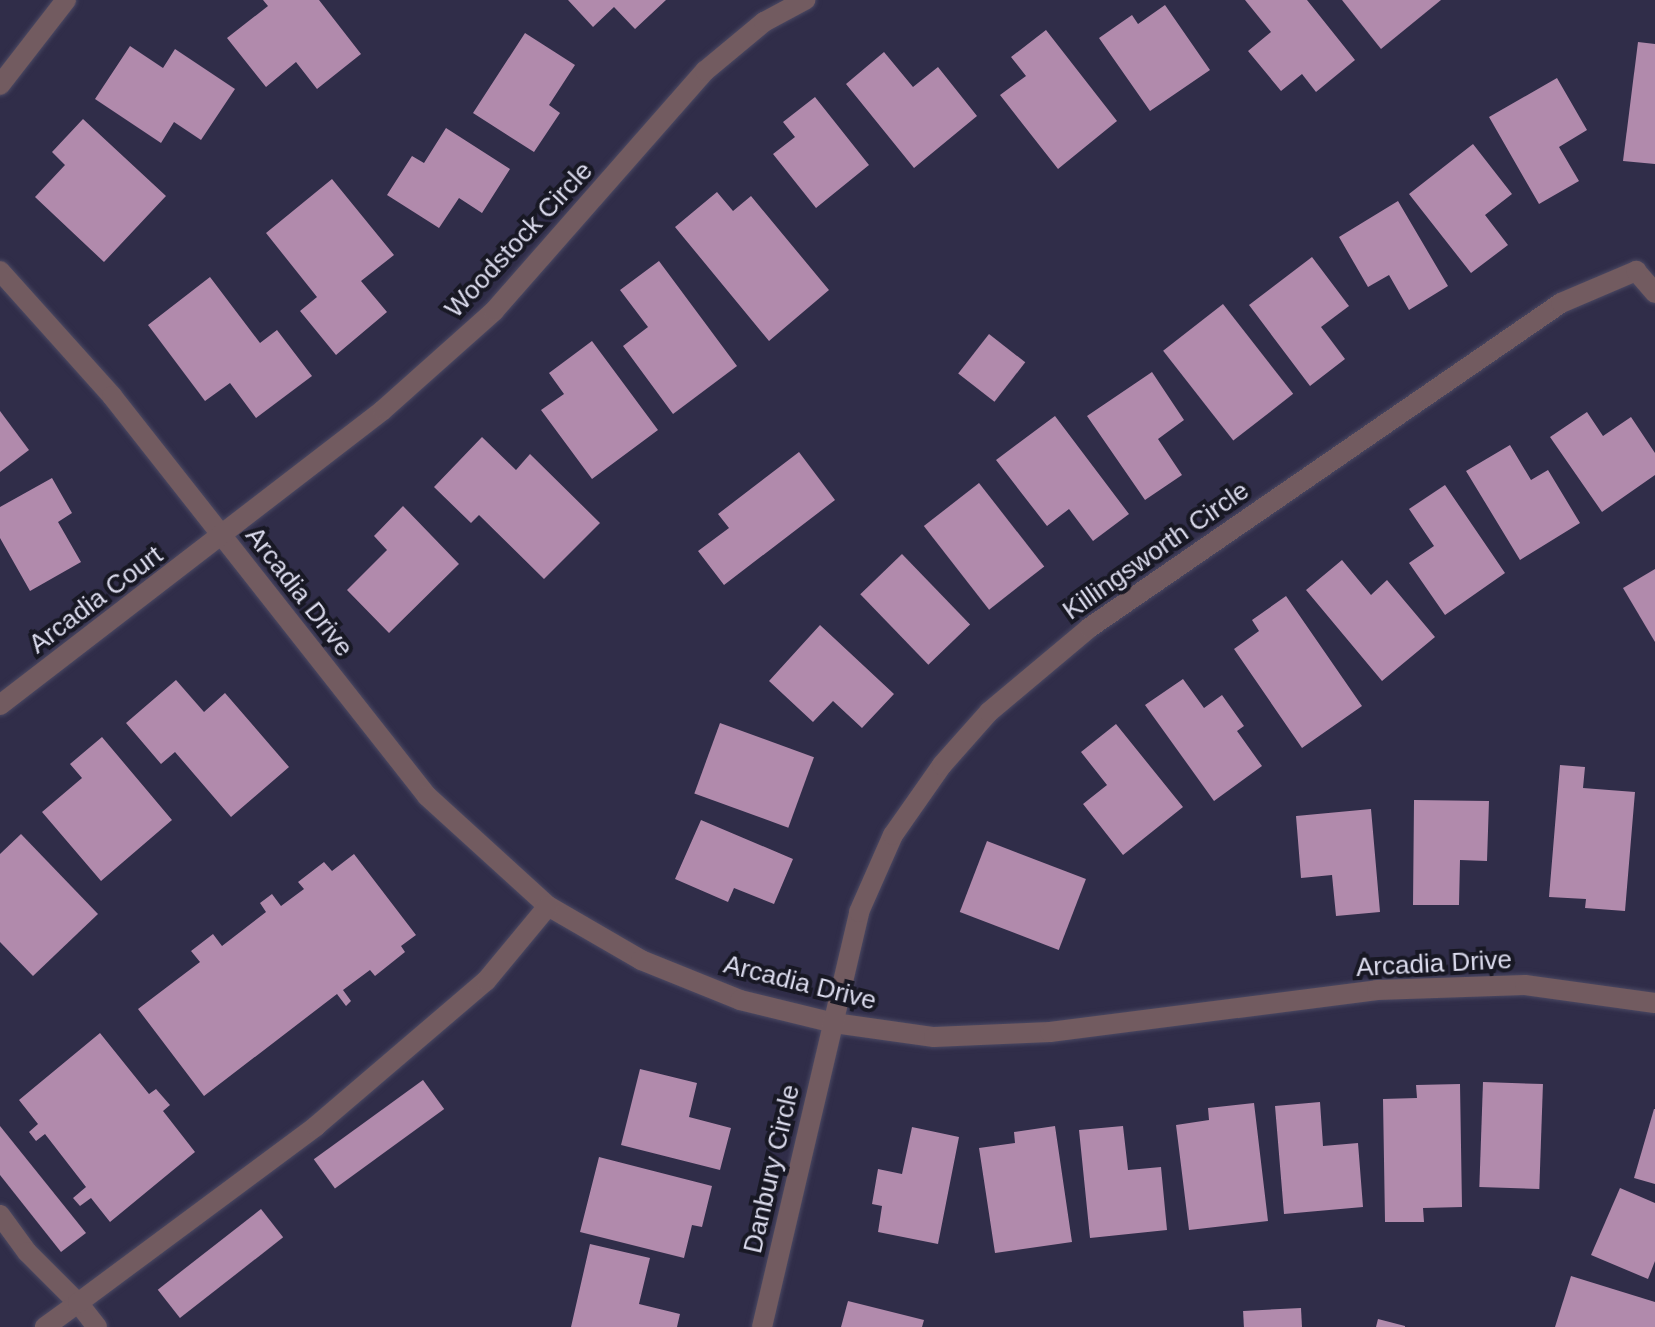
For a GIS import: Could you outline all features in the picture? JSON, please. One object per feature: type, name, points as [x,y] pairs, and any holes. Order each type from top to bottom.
[{"type":"street","points":[[0,85],[66,0]]},
{"type":"street","name":"Woodstock Circle","points":[[223,536],[383,410],[494,311],[705,71],[764,22],[805,0]]},
{"type":"street","name":"Arcadia Drive","points":[[0,271],[112,396],[427,796],[548,906],[641,960],[740,1000],[834,1023],[934,1037],[1035,1033],[1377,990],[1525,985],[1655,1003]]},
{"type":"street","name":"Killingsworth Circle","points":[[834,1023],[859,912],[893,835],[942,765],[989,712],[1089,628],[1561,303],[1636,271],[1655,293]]},
{"type":"street","name":"Arcadia Court","points":[[0,705],[223,536]]},
{"type":"street","points":[[45,1327],[316,1126],[486,981],[548,906]]},
{"type":"street","name":"Danbury Circle","points":[[762,1327],[834,1023]]},
{"type":"street","points":[[0,1215],[27,1252],[78,1303],[97,1327]]},
{"type":"building","points":[[263,0],[319,0],[361,54],[317,89],[296,62],[266,87],[227,38],[268,6]]},
{"type":"building","points":[[568,0],[666,0],[635,29],[614,7],[593,27]]},
{"type":"building","points":[[1245,0],[1307,0],[1355,60],[1316,92],[1302,74],[1281,91],[1248,51],[1271,32]]},
{"type":"building","points":[[1342,0],[1441,0],[1381,49]]},
{"type":"building","points":[[1165,5],[1210,70],[1150,111],[1099,38],[1132,15],[1138,24]]},
{"type":"building","points":[[1046,30],[1117,121],[1058,169],[1000,95],[1026,76],[1011,57]]},
{"type":"building","points":[[525,33],[575,65],[549,105],[560,113],[534,152],[473,113]]},
{"type":"building","points":[[1638,42],[1655,44],[1655,164],[1623,161]]},
{"type":"building","points":[[130,46],[163,68],[175,49],[235,89],[201,140],[174,122],[161,143],[95,99]]},
{"type":"building","points":[[884,52],[913,87],[938,67],[977,116],[914,168],[846,84]]},
{"type":"building","points":[[1557,78],[1587,130],[1559,147],[1579,181],[1539,204],[1489,117]]},
{"type":"building","points":[[815,97],[869,165],[816,208],[773,154],[795,137],[783,122]]},
{"type":"building","points":[[83,119],[166,196],[104,262],[35,197],[65,165],[52,152]]},
{"type":"building","points":[[446,128],[510,169],[482,213],[459,198],[439,228],[387,195],[412,156],[424,163]]},
{"type":"building","points":[[1473,144],[1512,194],[1485,215],[1508,245],[1471,273],[1409,194]]},
{"type":"building","points":[[332,179],[394,255],[361,281],[387,312],[336,355],[300,311],[317,297],[266,233]]},
{"type":"building","points":[[717,192],[733,211],[751,196],[829,290],[769,341],[675,227]]},
{"type":"building","points":[[1398,201],[1448,286],[1409,310],[1389,275],[1368,287],[1339,237]]},
{"type":"building","points":[[1312,257],[1349,306],[1321,327],[1345,359],[1310,386],[1249,305]]},
{"type":"building","points":[[659,261],[737,366],[673,414],[623,346],[648,327],[620,290]]},
{"type":"building","points":[[210,277],[260,343],[277,330],[312,376],[256,418],[230,383],[205,401],[148,325]]},
{"type":"building","points":[[1223,304],[1293,394],[1233,441],[1163,351]]},
{"type":"building","points":[[989,334],[1025,362],[994,402],[958,373]]},
{"type":"building","points":[[592,341],[658,430],[592,479],[541,410],[564,394],[549,373]]},
{"type":"building","points":[[1152,372],[1184,420],[1158,439],[1182,475],[1145,500],[1087,416]]},
{"type":"building","points":[[0,411],[29,450],[0,472]]},
{"type":"building","points":[[1587,412],[1603,436],[1631,417],[1655,453],[1655,475],[1602,512],[1550,437]]},
{"type":"building","points":[[1055,416],[1129,514],[1093,541],[1069,509],[1047,526],[996,460]]},
{"type":"building","points":[[482,437],[516,470],[530,454],[600,523],[544,579],[479,515],[471,523],[434,487]]},
{"type":"building","points":[[1510,445],[1531,480],[1548,470],[1580,523],[1520,560],[1466,471]]},
{"type":"building","points":[[799,452],[835,500],[724,585],[698,551],[729,528],[718,514]]},
{"type":"building","points":[[52,478],[72,513],[58,522],[81,562],[30,591],[0,538],[0,507]]},
{"type":"building","points":[[979,483],[1044,567],[989,610],[924,526]]},
{"type":"building","points":[[1445,485],[1505,573],[1445,615],[1409,563],[1434,546],[1409,509]]},
{"type":"building","points":[[403,506],[459,564],[389,633],[347,590],[387,550],[374,536]]},
{"type":"building","points":[[902,554],[970,624],[928,665],[860,594]]},
{"type":"building","points":[[1342,560],[1371,595],[1387,580],[1435,637],[1382,681],[1306,590]]},
{"type":"building","points":[[1655,569],[1655,642],[1623,588]]},
{"type":"building","points":[[1286,596],[1362,706],[1302,748],[1234,649],[1259,631],[1252,620]]},
{"type":"building","points":[[820,625],[894,694],[862,728],[833,701],[813,722],[769,681]]},
{"type":"building","points":[[1183,679],[1204,708],[1222,695],[1244,726],[1237,731],[1262,766],[1214,801],[1145,705]]},
{"type":"building","points":[[176,680],[204,712],[225,693],[289,767],[231,817],[175,752],[161,764],[126,723]]},
{"type":"building","points":[[720,723],[814,757],[788,828],[694,793]]},
{"type":"building","points":[[1116,724],[1183,807],[1123,855],[1083,804],[1107,785],[1081,752]]},
{"type":"building","points":[[102,737],[172,820],[101,881],[42,812],[82,778],[70,764]]},
{"type":"building","points":[[1560,765],[1585,767],[1583,788],[1635,792],[1625,911],[1585,908],[1586,899],[1549,897]]},
{"type":"building","points":[[1414,800],[1489,801],[1487,861],[1460,860],[1459,905],[1413,905]]},
{"type":"building","points":[[1371,809],[1380,912],[1336,916],[1332,875],[1301,878],[1296,816]]},
{"type":"building","points":[[701,820],[793,859],[774,904],[734,888],[728,902],[675,879]]},
{"type":"building","points":[[21,834],[98,914],[33,976],[0,942],[0,854]]},
{"type":"building","points":[[987,841],[1086,879],[1059,950],[960,912]]},
{"type":"building","points":[[354,854],[416,935],[401,946],[405,952],[375,976],[370,970],[343,990],[351,1001],[346,1006],[337,994],[204,1096],[138,1009],[200,962],[191,951],[213,934],[222,946],[266,912],[260,903],[272,894],[281,906],[304,889],[298,882],[324,862],[332,871]]},
{"type":"building","points":[[100,1033],[149,1094],[156,1089],[170,1105],[163,1111],[195,1152],[110,1222],[91,1198],[80,1206],[73,1198],[86,1187],[45,1134],[36,1141],[29,1132],[38,1124],[19,1100]]},
{"type":"building","points":[[640,1069],[697,1083],[689,1117],[731,1128],[720,1170],[621,1145]]},
{"type":"building","points":[[423,1080],[444,1109],[335,1188],[314,1159]]},
{"type":"building","points":[[1483,1082],[1543,1084],[1539,1189],[1479,1187]]},
{"type":"building","points":[[1460,1084],[1462,1207],[1423,1208],[1424,1222],[1385,1222],[1383,1099],[1417,1098],[1416,1085]]},
{"type":"building","points":[[1320,1102],[1323,1146],[1358,1143],[1363,1207],[1284,1214],[1275,1106]]},
{"type":"building","points":[[1254,1103],[1268,1221],[1189,1230],[1176,1125],[1209,1120],[1208,1108]]},
{"type":"building","points":[[1655,1109],[1655,1184],[1634,1178]]},
{"type":"building","points":[[0,1126],[86,1233],[61,1252],[0,1175]]},
{"type":"building","points":[[1055,1126],[1072,1242],[995,1253],[979,1148],[1015,1143],[1014,1132]]},
{"type":"building","points":[[1123,1126],[1128,1170],[1161,1167],[1167,1230],[1090,1238],[1079,1130]]},
{"type":"building","points":[[912,1127],[959,1137],[938,1244],[878,1232],[882,1206],[872,1204],[878,1169],[902,1174]]},
{"type":"building","points":[[599,1157],[712,1186],[702,1227],[692,1225],[684,1258],[580,1232]]},
{"type":"building","points":[[1620,1188],[1655,1203],[1655,1261],[1648,1279],[1591,1255]]},
{"type":"building","points":[[261,1209],[283,1237],[180,1318],[158,1290]]},
{"type":"building","points":[[590,1244],[650,1258],[639,1304],[680,1314],[677,1327],[571,1327]]},
{"type":"building","points":[[1571,1276],[1655,1302],[1655,1327],[1555,1327]]},
{"type":"building","points":[[848,1301],[924,1320],[922,1327],[841,1327]]},
{"type":"building","points":[[1301,1308],[1302,1327],[1244,1327],[1243,1311]]},
{"type":"building","points":[[1378,1319],[1405,1326],[1405,1327],[1376,1327]]}]
